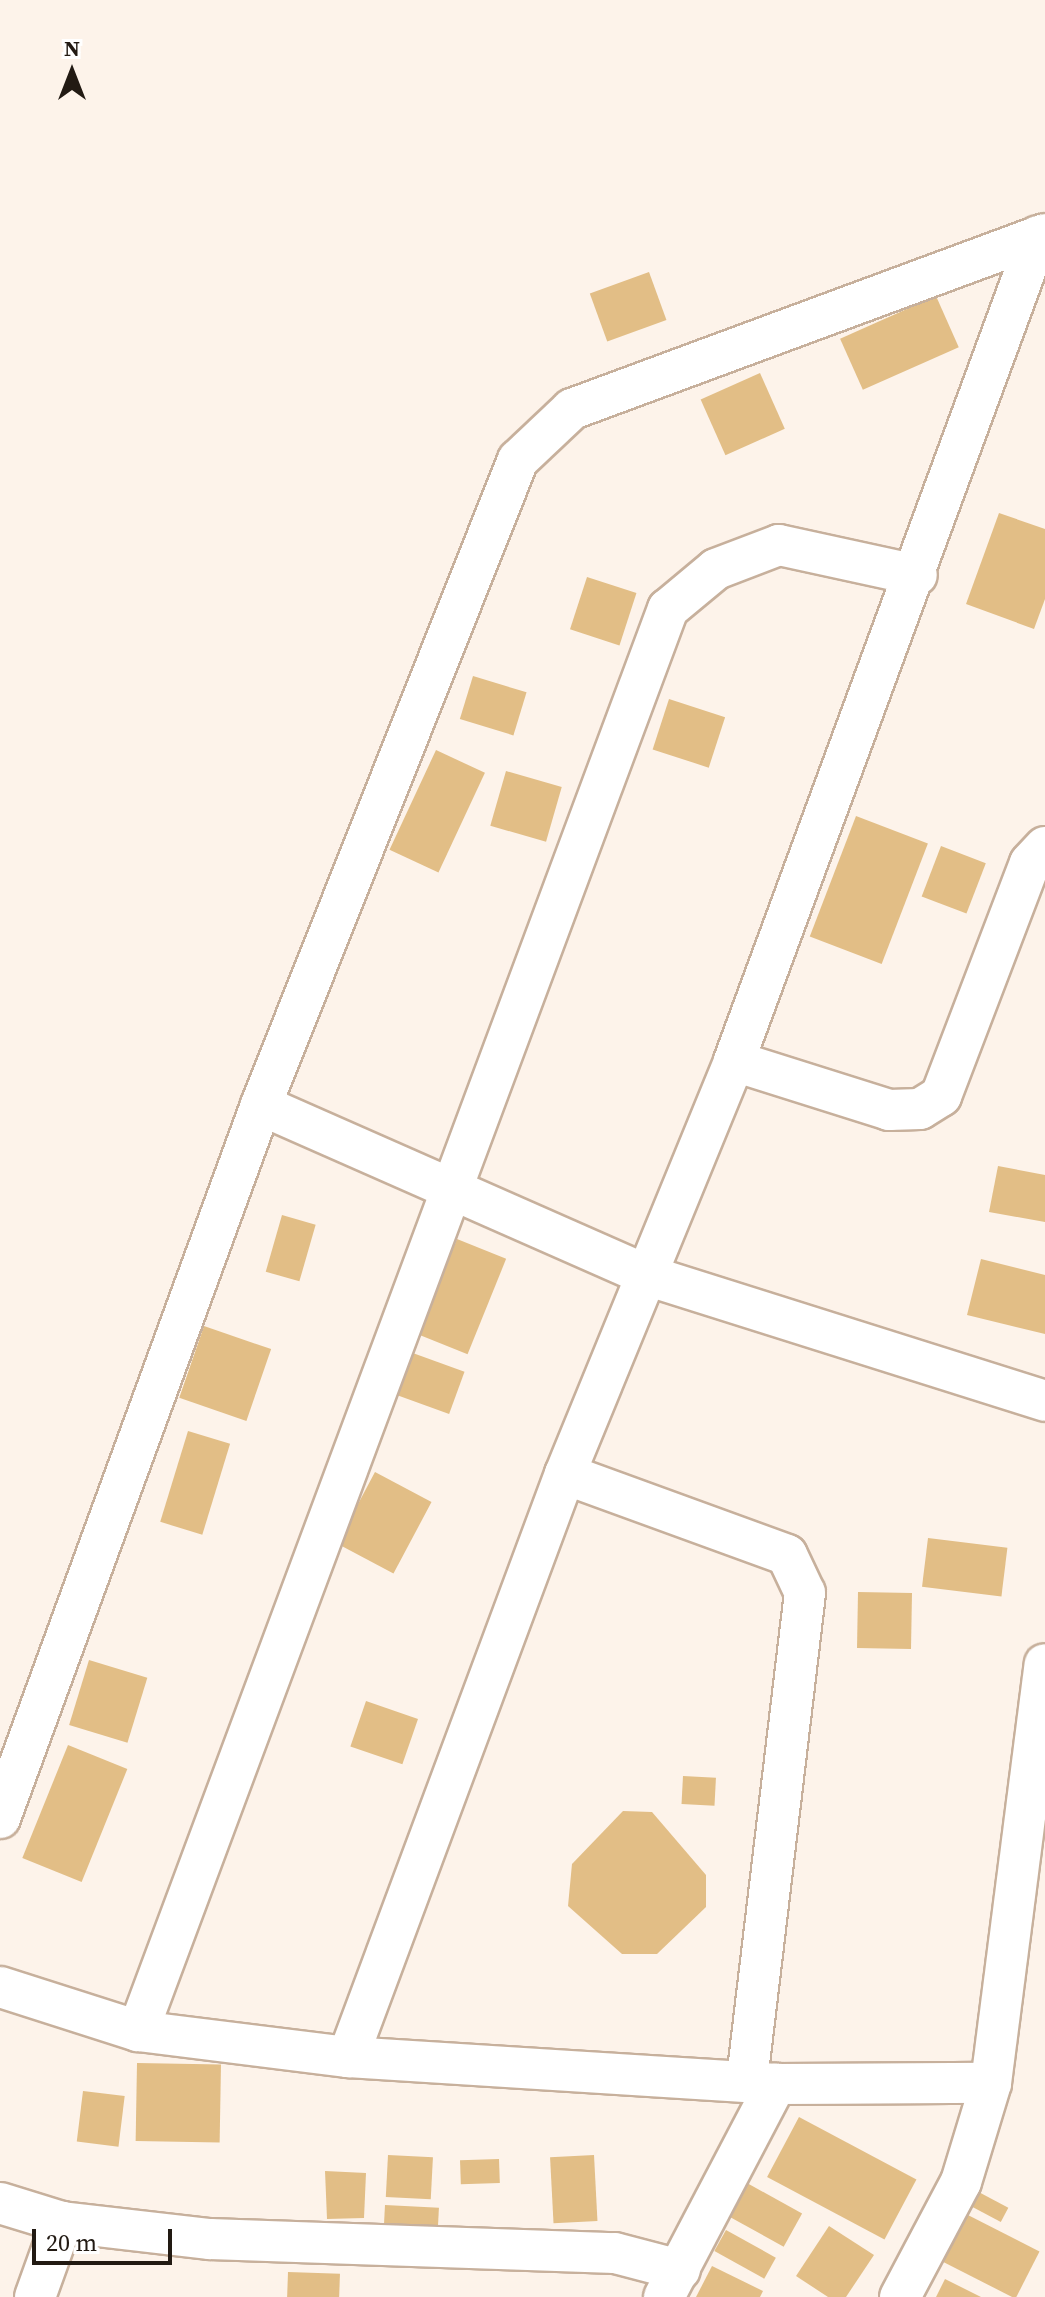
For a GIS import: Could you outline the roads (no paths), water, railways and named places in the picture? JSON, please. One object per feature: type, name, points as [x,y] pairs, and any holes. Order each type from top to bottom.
[{"type":"street","points":[[348,2057],[565,1474],[734,1061],[1042,235]]},
{"type":"street","points":[[0,1818],[261,1105],[518,460],[542,430],[572,409],[1042,235]]},
{"type":"street","points":[[138,2031],[668,609],[716,569],[779,545],[917,575]]},
{"type":"street","points":[[734,1061],[889,1110],[920,1109],[941,1096],[1030,863],[1045,847]]},
{"type":"street","points":[[261,1105],[451,1185],[646,1275],[1045,1401]]},
{"type":"street","points":[[0,2203],[62,2222],[210,2239],[615,2253],[672,2283],[762,2083],[805,1593],[787,1555],[565,1474]]},
{"type":"street","points":[[900,2297],[961,2182],[991,2083],[1045,1664]]},
{"type":"street","points":[[0,1987],[138,2031],[348,2057],[762,2083],[991,2083]]},
{"type":"street","points":[[35,2297],[62,2222]]}]
